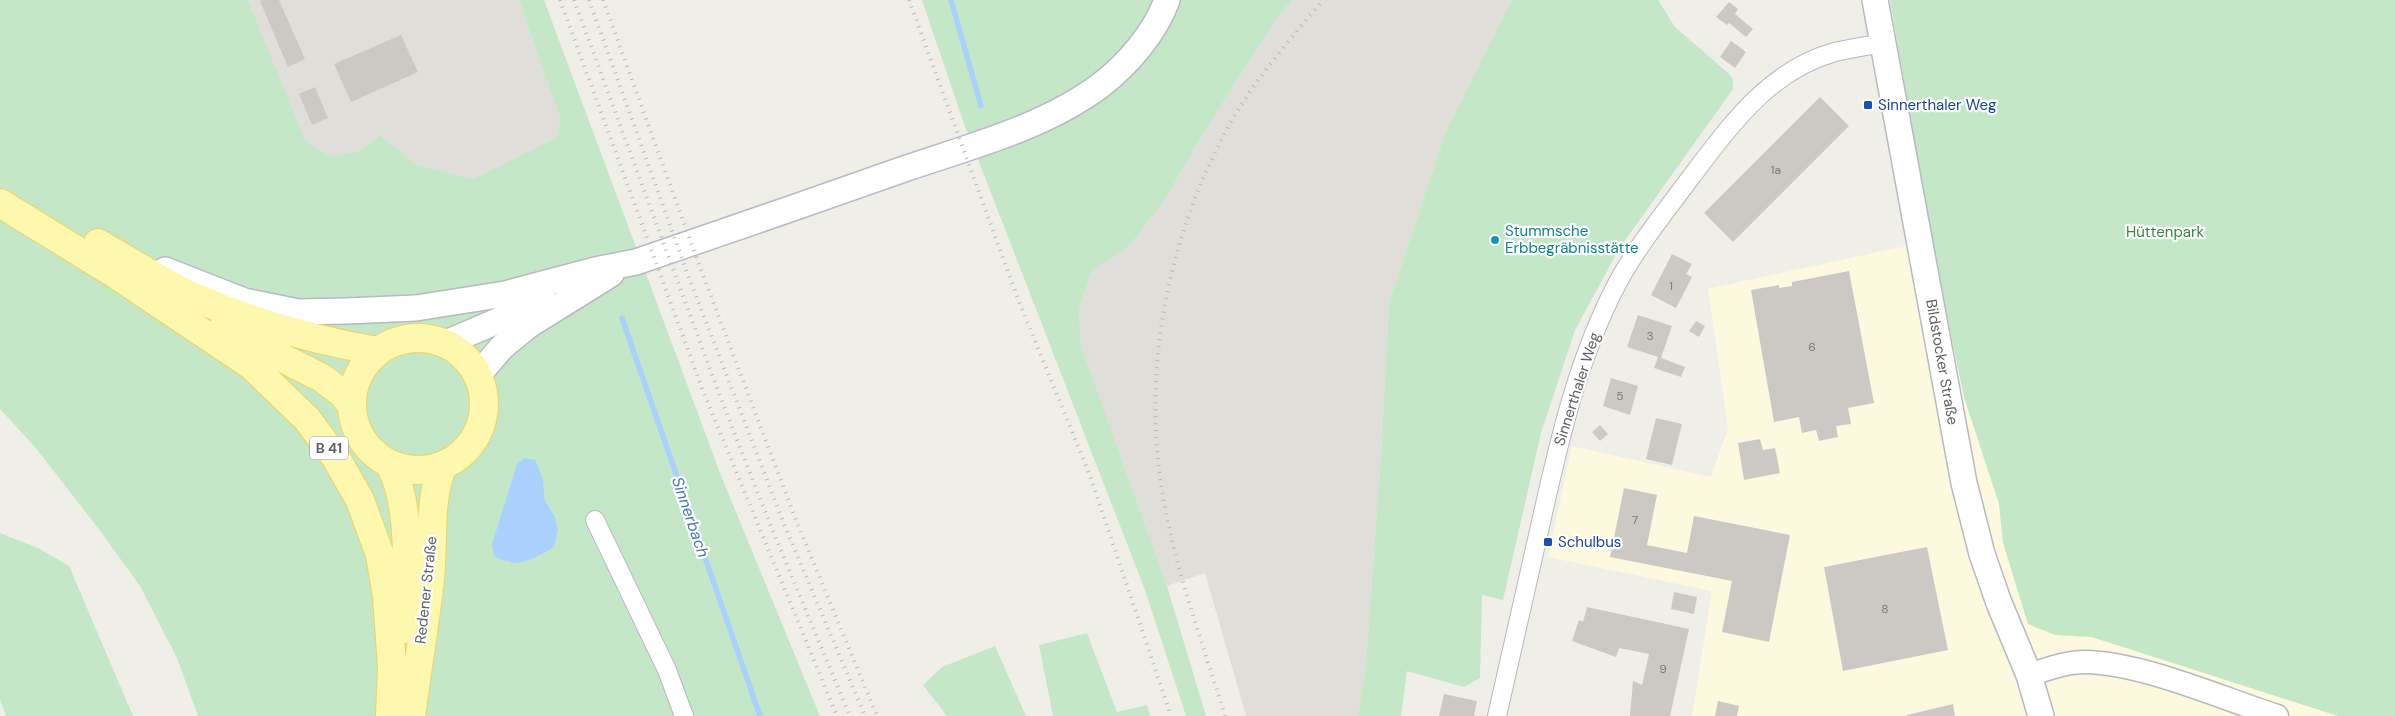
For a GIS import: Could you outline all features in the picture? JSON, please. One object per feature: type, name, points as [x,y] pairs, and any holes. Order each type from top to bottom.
[{"type":"main road","points":[[478,375],[502,348],[528,325],[559,308],[600,280],[636,262],[993,139],[1057,112],[1101,85],[1133,55],[1162,15],[1167,0]]},
{"type":"main road","name":"Bildstocker Straße","points":[[1875,0],[1964,483],[1982,554],[1999,603],[2029,675],[2041,716]]},
{"type":"main road","points":[[0,194],[92,240],[193,297],[268,326],[310,338],[377,351]]},
{"type":"main road","name":"B 41","points":[[0,204],[112,272],[252,366],[308,419],[336,458],[360,500],[380,555],[387,596],[392,667],[390,716]]},
{"type":"main road","points":[[92,240],[244,301],[298,312],[416,308],[505,294],[595,270],[636,262]]},
{"type":"main road","name":"B 41","points":[[112,272],[322,378],[343,394],[351,405]]},
{"type":"main road","points":[[446,343],[568,290],[600,280]]},
{"type":"main road","name":"B 41","points":[[412,337],[432,338],[446,343],[465,357],[478,375],[484,404],[482,423],[473,441],[457,458],[443,465],[422,470],[390,465],[377,457],[366,446],[356,428],[351,405],[355,382],[365,363],[377,351],[394,341],[412,337]]},
{"type":"main road","points":[[390,465],[396,476],[403,506],[407,572],[397,716]]},
{"type":"main road","name":"Redener Straße","points":[[411,716],[430,578],[433,510],[438,476],[443,465]]},
{"type":"street","name":"Sinnerthaler Weg","points":[[1497,716],[1553,465],[1566,417],[1586,351],[1618,282],[1660,218],[1739,114],[1764,90],[1807,62],[1834,52],[1883,43]]},
{"type":"street","points":[[595,520],[667,670],[684,716]]},
{"type":"street","points":[[2029,675],[2055,667],[2084,662],[2122,666],[2194,687],[2277,716]]},
{"type":"shaded area","points":[[248,0],[519,0],[560,118],[557,137],[473,179],[417,165],[380,135],[359,151],[331,157],[304,141]]},
{"type":"shaded area","points":[[1292,0],[1512,0],[1445,133],[1389,303],[1381,454],[1366,663],[1358,716],[1246,716],[1205,573],[1167,586],[1081,345],[1079,309],[1091,272],[1129,246],[1165,200],[1202,135],[1277,18]]},
{"type":"shaded area","points":[[1932,243],[1964,397],[1999,504],[2003,543],[2055,635],[2092,637],[2338,716],[1692,716],[1712,591],[1548,557],[1572,446],[1711,477],[1728,429],[1708,289],[1891,249]]},
{"type":"green space","points":[[0,0],[248,0],[305,141],[331,157],[359,151],[380,135],[417,165],[473,179],[557,137],[560,118],[519,0],[544,0],[722,478],[820,716],[198,716],[177,658],[140,586],[35,447],[0,409]],"holes":[[[543,479],[545,500],[554,515],[507,564]]]},
{"type":"green space","points":[[922,0],[1292,0],[1277,18],[1202,135],[1165,200],[1129,246],[1091,272],[1079,309],[1081,345],[1167,586],[1206,716],[1186,716],[1145,590],[963,121]]},
{"type":"green space","points":[[1512,0],[1658,0],[1675,27],[1728,73],[1733,80],[1733,89],[1619,249],[1575,330],[1541,433],[1503,600],[1482,595],[1480,678],[1464,687],[1407,671],[1401,716],[1358,716],[1366,663],[1381,454],[1389,303],[1445,133]]},
{"type":"green space","name":"Hüttenpark","points":[[1890,0],[2395,0],[2395,716],[2338,716],[2092,637],[2055,635],[2028,624],[2003,543],[1999,504],[1964,397],[1932,243]]},
{"type":"green space","points":[[0,533],[38,548],[69,566],[133,716],[6,716],[0,699]]},
{"type":"green space","points":[[1087,633],[1117,712],[1147,705],[1150,716],[1053,716],[1039,645]]},
{"type":"green space","points":[[995,646],[1026,716],[947,716],[923,685],[942,667]]},
{"type":"water","points":[[525,458],[535,460],[543,479],[545,500],[554,515],[558,530],[554,547],[532,559],[511,562],[494,556],[492,544],[517,464]]},
{"type":"building","points":[[279,0],[305,59],[288,67],[260,1]]},
{"type":"building","points":[[1729,2],[1738,9],[1735,14],[1753,29],[1746,37],[1729,23],[1727,25],[1716,17]]},
{"type":"building","points":[[401,35],[418,72],[351,102],[334,64]]},
{"type":"building","points":[[1731,41],[1746,52],[1735,68],[1720,57]]},
{"type":"building","points":[[315,87],[328,118],[312,125],[299,94]]},
{"type":"building","points":[[1820,97],[1849,126],[1733,242],[1704,213]]},
{"type":"building","points":[[1672,254],[1692,264],[1686,274],[1692,277],[1676,308],[1651,295]]},
{"type":"building","points":[[1849,271],[1874,403],[1848,408],[1851,424],[1836,426],[1838,437],[1819,441],[1816,430],[1802,433],[1799,417],[1774,422],[1751,290],[1779,285],[1779,288],[1792,286],[1792,282]]},
{"type":"building","points":[[1638,315],[1672,326],[1661,358],[1685,367],[1681,377],[1654,368],[1658,357],[1627,347]]},
{"type":"building","points":[[1696,321],[1705,326],[1699,337],[1689,331]]},
{"type":"building","points":[[1611,378],[1638,386],[1630,415],[1603,406]]},
{"type":"building","points":[[1656,418],[1682,424],[1672,465],[1646,459]]},
{"type":"building","points":[[1600,425],[1608,434],[1600,441],[1592,432]]},
{"type":"building","points":[[1760,439],[1763,450],[1775,448],[1780,473],[1744,480],[1738,443]]},
{"type":"building","points":[[1624,488],[1657,495],[1647,545],[1687,553],[1694,516],[1790,535],[1769,642],[1722,632],[1732,581],[1610,557]]},
{"type":"building","points":[[1927,547],[1948,650],[1843,671],[1824,567]]},
{"type":"building","points":[[1674,592],[1697,597],[1694,614],[1671,609]]},
{"type":"building","points":[[1587,607],[1689,629],[1670,716],[1630,716],[1633,681],[1642,685],[1649,654],[1619,648],[1616,657],[1572,641],[1579,620],[1583,622]]},
{"type":"building","points":[[1444,694],[1477,701],[1474,716],[1439,716]]},
{"type":"building","points":[[1718,701],[1739,706],[1737,716],[1715,716]]},
{"type":"building","points":[[1953,704],[1955,716],[1907,716],[1907,715]]},
{"type":"waterway","name":"Sinnerbach","points":[[951,0],[981,106]]},
{"type":"waterway","name":"Sinnerbach","points":[[622,318],[760,716]]},
{"type":"railway","points":[[560,0],[703,391],[837,716]]},
{"type":"railway","points":[[574,0],[721,399],[772,529],[850,716]]},
{"type":"railway","points":[[589,0],[688,275],[784,524],[865,716]]},
{"type":"railway","points":[[603,0],[701,270],[796,520],[877,716]]},
{"type":"railway","points":[[909,0],[1018,299],[1089,473],[1171,716]]},
{"type":"railway","points":[[1225,716],[1181,575],[1169,527],[1160,475],[1156,422],[1157,370],[1163,318],[1173,266],[1189,216],[1208,167],[1232,120],[1252,88],[1323,0]]},
{"type":"place","name":"Sinnerthaler Weg","points":[[1868,105]]},
{"type":"place","name":"Stummsche Erbbegräbnisstätte","points":[[1495,240]]},
{"type":"place","name":"Schulbus","points":[[1548,542]]}]
